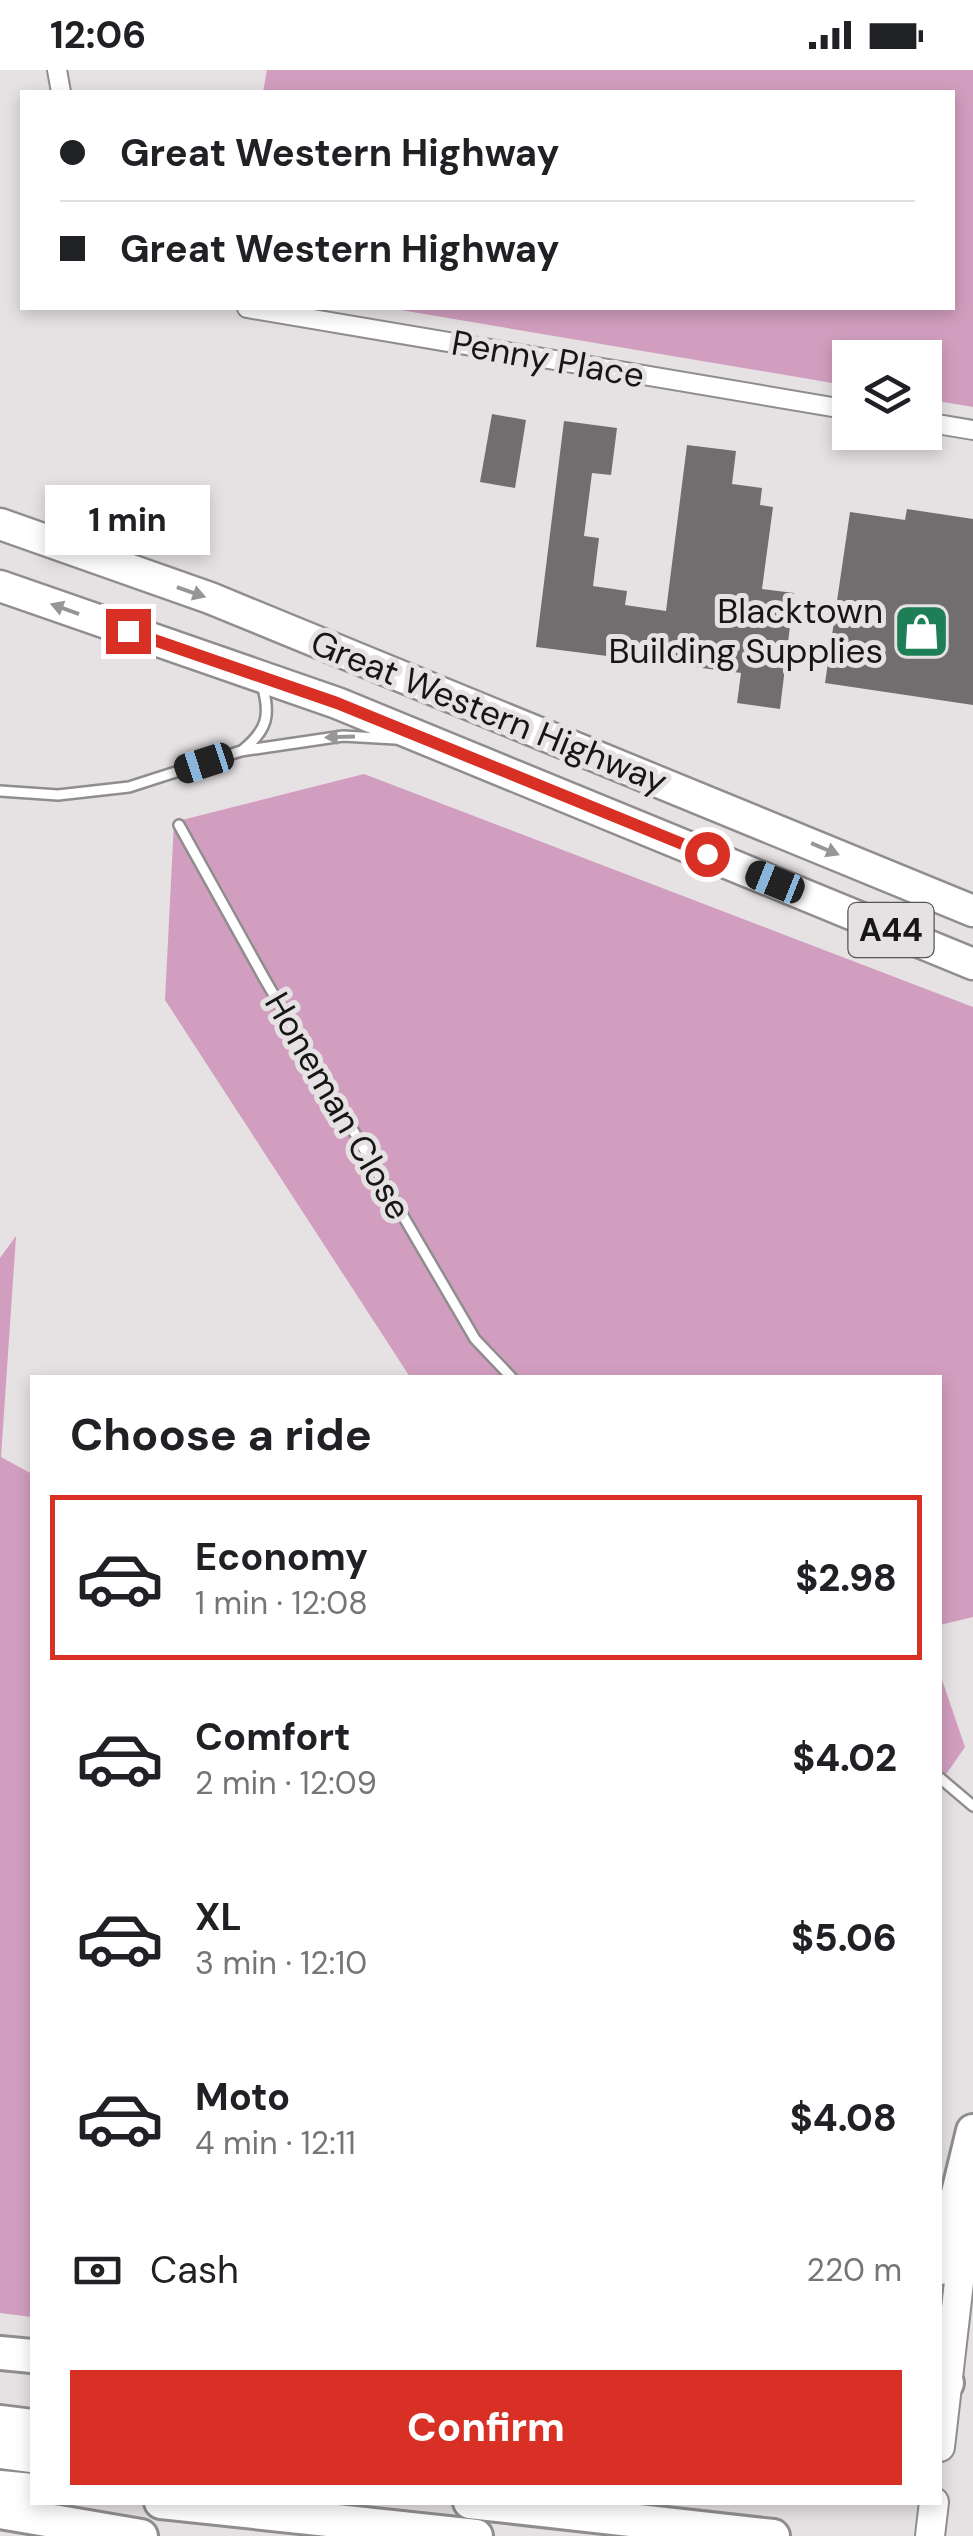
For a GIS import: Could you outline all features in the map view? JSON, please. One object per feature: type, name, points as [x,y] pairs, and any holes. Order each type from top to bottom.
[{"type":"highway","name":"Great Western Highway","points":[[0,524],[210,598],[973,908]]},
{"type":"highway","name":"Great Western Highway","points":[[0,586],[438,742],[973,964]]},
{"type":"highway","points":[[942,2260],[973,2131]]},
{"type":"highway","points":[[0,2352],[30,2356]]},
{"type":"highway","points":[[0,2422],[30,2426]]},
{"type":"highway","points":[[0,2452],[30,2456]]},
{"type":"highway","points":[[0,2487],[30,2490]]},
{"type":"highway","points":[[189,2505],[476,2536]]},
{"type":"highway","points":[[495,2505],[774,2536]]},
{"type":"highway","points":[[530,2505],[563,2513]]},
{"type":"highway","points":[[0,2512],[141,2536]]},
{"type":"main road","points":[[942,2414],[973,2163]]},
{"type":"main road","points":[[930,2536],[934,2505]]},
{"type":"street","name":"Penny Place","points":[[259,310],[832,407]]},
{"type":"street","points":[[942,425],[973,430]]},
{"type":"lane","points":[[242,751],[260,736],[268,719],[268,703],[259,676]]},
{"type":"lane","points":[[0,791],[58,794],[129,787],[242,751],[343,736],[438,742]]},
{"type":"lane","name":"Honeman Close","points":[[180,825],[264,978],[475,1339],[509,1375]]},
{"type":"lane","points":[[942,1780],[973,1806]]},
{"type":"shaded area","points":[[267,70],[973,70],[973,407],[942,402],[942,340],[832,340],[832,383],[401,310],[955,310],[955,90],[263,90]]},
{"type":"shaded area","points":[[364,774],[973,1007],[973,1617],[942,1625],[942,1375],[409,1375],[165,1000],[174,822]]},
{"type":"shaded area","points":[[16,1236],[1,1457],[30,1473],[30,2317],[0,2313],[0,1258]]},
{"type":"shaded area","points":[[942,1680],[965,1747],[942,1780]]},
{"type":"building","points":[[492,414],[526,420],[515,488],[480,482]]},
{"type":"building","points":[[564,421],[617,428],[611,475],[592,473],[584,536],[599,538],[593,586],[627,591],[625,605],[666,611],[687,445],[736,451],[732,484],[762,488],[760,505],[773,507],[762,589],[794,593],[780,709],[737,703],[741,673],[536,647]]},
{"type":"building","points":[[907,509],[973,519],[973,705],[825,683],[850,512],[905,520]]},
{"type":"place","name":"Blacktown Building Supplies","points":[[922,631]]},
{"type":"route","points":[[128,631],[337,703],[707,854]]}]
